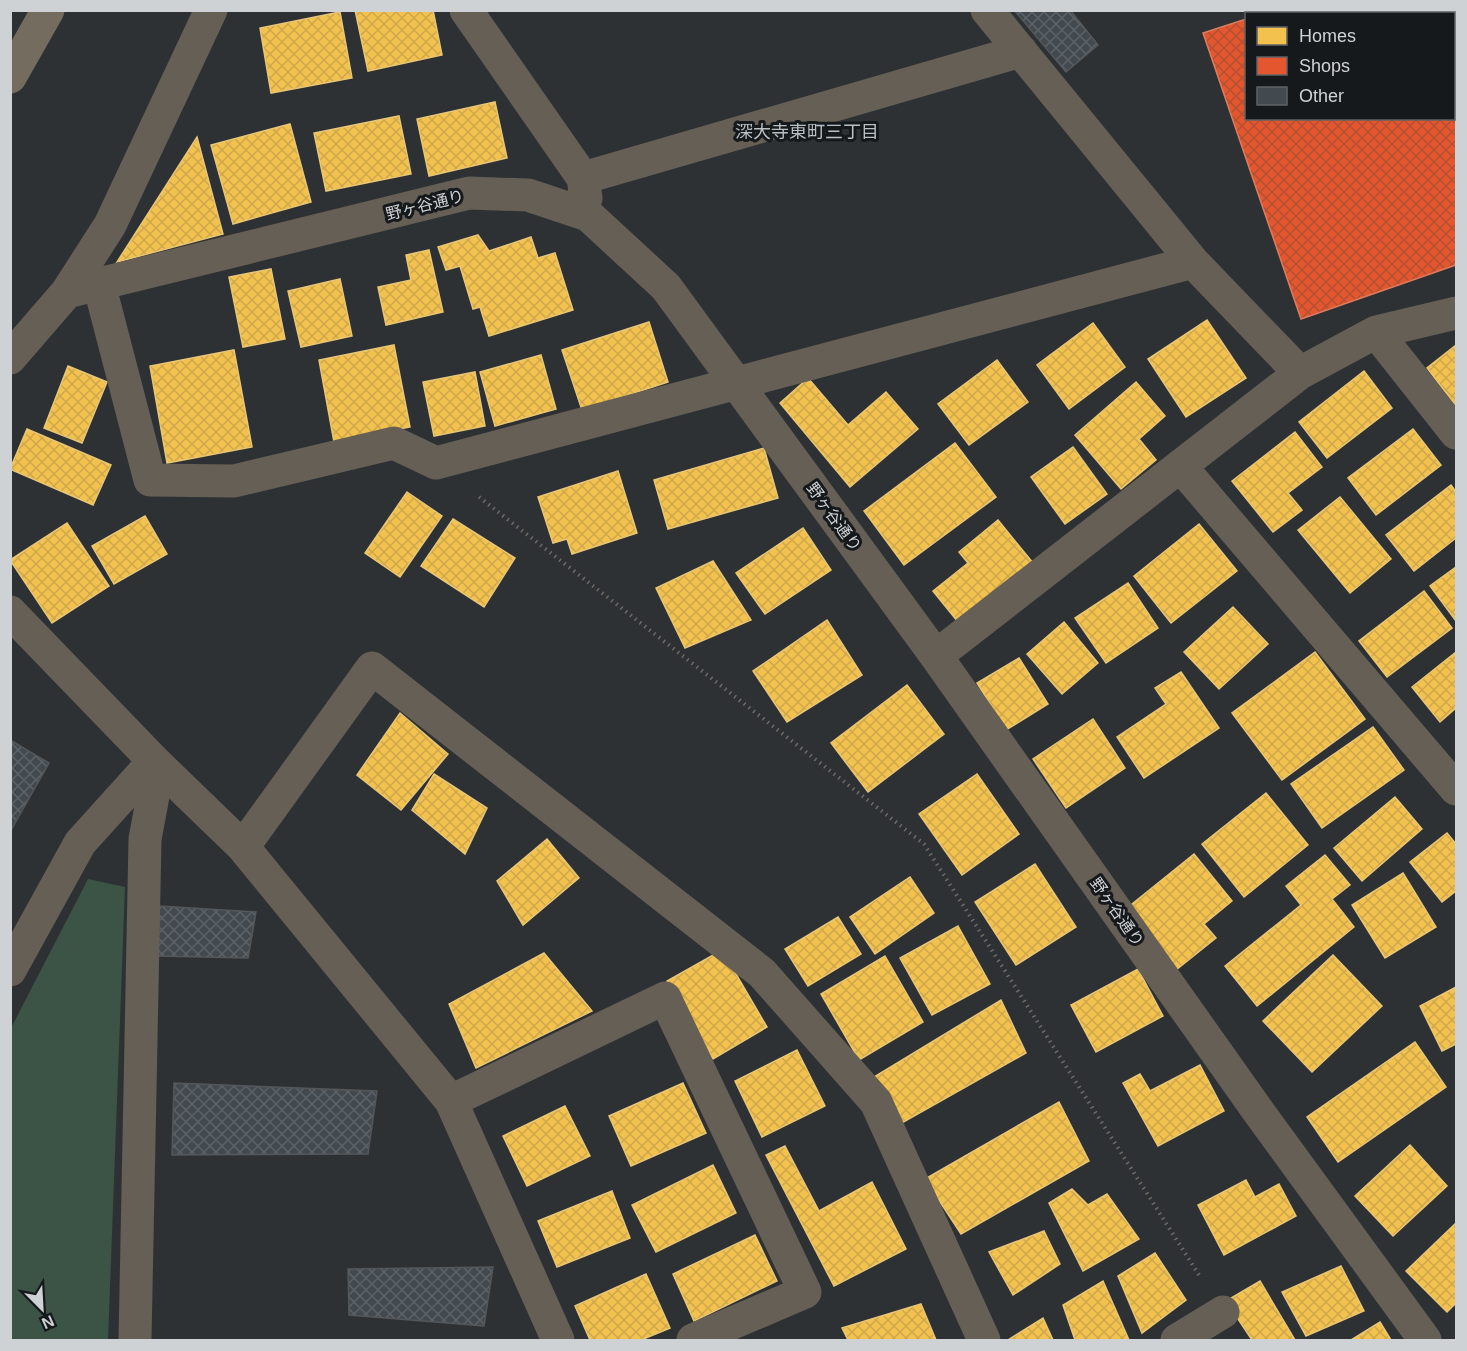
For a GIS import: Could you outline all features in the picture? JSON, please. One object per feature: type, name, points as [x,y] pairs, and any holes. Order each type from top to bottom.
[{"type":"highway","points":[[10,77],[48,10]]},
{"type":"street","points":[[10,358],[67,292],[110,225],[212,10]]},
{"type":"street","points":[[466,10],[583,178],[588,215]]},
{"type":"street","points":[[987,10],[1193,262],[1300,373]]},
{"type":"street","points":[[583,178],[1021,51]]},
{"type":"street","name":"野ヶ谷通り","points":[[67,292],[469,193],[528,195],[588,215],[666,287],[936,656],[1251,1101],[1425,1341]]},
{"type":"street","points":[[99,284],[150,480],[234,481],[394,443],[436,463],[1193,262]]},
{"type":"street","points":[[936,656],[1182,468],[1300,373],[1376,332],[1456,313]]},
{"type":"street","points":[[1376,332],[1456,433]]},
{"type":"street","points":[[1182,468],[1456,789]]},
{"type":"street","points":[[10,612],[154,761],[243,847],[451,1101],[558,1341]]},
{"type":"street","points":[[243,847],[372,668],[762,973],[876,1102],[984,1341]]},
{"type":"street","points":[[10,970],[80,843],[154,761]]},
{"type":"street","points":[[135,1341],[145,839],[153,796],[154,761]]},
{"type":"street","points":[[451,1101],[665,998],[804,1292],[693,1341]]},
{"type":"street","points":[[1177,1341],[1223,1312]]},
{"type":"path","points":[[436,463],[924,844],[1223,1312]]},
{"type":"green space","points":[[88,879],[125,887],[108,1340],[11,1340],[11,1028]]},
{"type":"building: Homes","points":[[355,10],[433,10],[442,55],[368,71]]},
{"type":"building: Homes","points":[[340,12],[352,78],[271,93],[260,28]]},
{"type":"building: Homes","points":[[495,102],[507,158],[429,176],[417,119]]},
{"type":"building: Homes","points":[[399,116],[411,174],[326,191],[314,133]]},
{"type":"building: Homes","points":[[290,124],[311,202],[233,224],[211,145]]},
{"type":"building: Homes","points":[[197,137],[223,234],[117,262]]},
{"type":"building: Homes","points":[[478,235],[489,251],[531,237],[538,258],[555,253],[573,310],[489,336],[480,307],[473,309],[460,266],[446,270],[438,247]]},
{"type":"building: Homes","points":[[429,250],[443,312],[386,325],[378,287],[411,280],[406,255]]},
{"type":"building: Homes","points":[[271,269],[285,339],[243,347],[229,277]]},
{"type":"building: Homes","points":[[340,279],[352,336],[301,347],[288,291]]},
{"type":"building: Homes","points":[[1207,320],[1246,378],[1186,417],[1148,359]]},
{"type":"building: Homes","points":[[649,322],[668,382],[582,410],[562,350]]},
{"type":"building: Homes","points":[[1093,323],[1125,367],[1069,409],[1037,365]]},
{"type":"building: Homes","points":[[394,345],[410,427],[334,442],[319,360]]},
{"type":"building: Homes","points":[[1456,345],[1456,406],[1427,368]]},
{"type":"building: Homes","points":[[234,350],[252,447],[167,463],[150,366]]},
{"type":"building: Homes","points":[[541,355],[556,409],[495,426],[480,372]]},
{"type":"building: Homes","points":[[997,360],[1028,402],[969,445],[938,404]]},
{"type":"building: Homes","points":[[68,366],[107,382],[82,443],[44,428]]},
{"type":"building: Homes","points":[[1364,371],[1392,408],[1327,458],[1299,422]]},
{"type":"building: Homes","points":[[475,372],[485,426],[434,436],[423,382]]},
{"type":"building: Homes","points":[[808,378],[848,425],[886,392],[918,429],[850,487],[780,403]]},
{"type":"building: Homes","points":[[1136,382],[1165,416],[1139,439],[1156,460],[1121,489],[1075,435]]},
{"type":"building: Homes","points":[[27,429],[111,465],[93,505],[10,469]]},
{"type":"building: Homes","points":[[1413,429],[1441,465],[1376,515],[1348,478]]},
{"type":"building: Homes","points":[[1295,432],[1322,467],[1288,493],[1302,510],[1273,532],[1232,481]]},
{"type":"building: Homes","points":[[955,443],[996,497],[904,565],[864,511]]},
{"type":"building: Homes","points":[[1073,447],[1107,494],[1065,524],[1031,477]]},
{"type":"building: Homes","points":[[764,448],[778,498],[668,529],[654,480]]},
{"type":"building: Homes","points":[[618,471],[637,533],[572,554],[567,539],[553,543],[538,497]]},
{"type":"building: Homes","points":[[1451,485],[1456,492],[1456,538],[1414,571],[1386,535]]},
{"type":"building: Homes","points":[[407,492],[442,516],[400,577],[365,553]]},
{"type":"building: Homes","points":[[1340,497],[1391,559],[1350,593],[1298,530]]},
{"type":"building: Homes","points":[[145,516],[167,554],[114,584],[92,546]]},
{"type":"building: Homes","points":[[453,519],[515,558],[484,607],[421,566]]},
{"type":"building: Homes","points":[[998,520],[1033,563],[958,622],[933,591],[968,563],[959,552]]},
{"type":"building: Homes","points":[[67,523],[109,586],[52,623],[10,560]]},
{"type":"building: Homes","points":[[1199,524],[1237,571],[1171,623],[1134,576]]},
{"type":"building: Homes","points":[[803,528],[831,570],[765,614],[736,573]]},
{"type":"building: Homes","points":[[713,561],[751,620],[685,648],[656,588]]},
{"type":"building: Homes","points":[[1456,567],[1456,621],[1430,586]]},
{"type":"building: Homes","points":[[1128,583],[1158,628],[1106,663],[1075,618]]},
{"type":"building: Homes","points":[[1424,591],[1452,628],[1387,677],[1359,641]]},
{"type":"building: Homes","points":[[1233,607],[1268,644],[1219,689],[1184,652]]},
{"type":"building: Homes","points":[[827,620],[862,675],[787,722],[753,671]]},
{"type":"building: Homes","points":[[1064,622],[1098,663],[1062,694],[1027,654]]},
{"type":"building: Homes","points":[[1315,652],[1365,719],[1282,780],[1232,713]]},
{"type":"building: Homes","points":[[1456,652],[1456,708],[1440,722],[1412,687]]},
{"type":"building: Homes","points":[[1019,658],[1048,704],[1006,730],[977,683]]},
{"type":"building: Homes","points":[[1181,672],[1219,728],[1144,778],[1117,737],[1166,704],[1155,688]]},
{"type":"building: Homes","points":[[907,685],[944,734],[868,792],[831,743]]},
{"type":"building: Homes","points":[[400,713],[448,754],[401,810],[357,775]]},
{"type":"building: Homes","points":[[1093,719],[1125,768],[1066,808],[1033,759]]},
{"type":"building: Homes","points":[[1373,727],[1404,770],[1322,828],[1291,784]]},
{"type":"building: Homes","points":[[434,774],[487,808],[465,854],[412,810]]},
{"type":"building: Homes","points":[[977,774],[1019,834],[962,875],[919,814]]},
{"type":"building: Homes","points":[[1266,793],[1308,845],[1244,897],[1202,844]]},
{"type":"building: Homes","points":[[1395,797],[1422,829],[1362,881],[1334,848]]},
{"type":"building: Homes","points":[[1447,833],[1456,844],[1456,891],[1442,902],[1410,862]]},
{"type":"building: Homes","points":[[547,839],[579,878],[523,925],[497,881]]},
{"type":"building: Homes","points":[[1194,854],[1232,901],[1204,924],[1216,938],[1176,970],[1127,908]]},
{"type":"building: Homes","points":[[1325,855],[1350,885],[1332,899],[1354,927],[1257,1006],[1225,966],[1301,905],[1286,886]]},
{"type":"building: Homes","points":[[1035,864],[1076,927],[1016,965],[975,902]]},
{"type":"building: Homes","points":[[1403,873],[1436,927],[1385,958],[1352,905]]},
{"type":"building: Homes","points":[[910,877],[934,913],[875,954],[850,917]]},
{"type":"building: Homes","points":[[838,917],[861,954],[808,986],[785,949]]},
{"type":"building: Homes","points":[[958,926],[990,984],[932,1015],[900,958]]},
{"type":"building: Homes","points":[[722,950],[767,1027],[713,1059],[667,981]]},
{"type":"building: Homes","points":[[544,953],[592,1011],[476,1068],[449,1004]]},
{"type":"building: Homes","points":[[1333,955],[1382,1006],[1312,1072],[1263,1021]]},
{"type":"building: Homes","points":[[885,956],[923,1022],[859,1060],[821,994]]},
{"type":"building: Homes","points":[[1138,969],[1163,1016],[1096,1052],[1071,1005]]},
{"type":"building: Homes","points":[[1456,987],[1456,1044],[1442,1051],[1420,1006]]},
{"type":"building: Homes","points":[[1001,1000],[1026,1053],[900,1124],[874,1077]]},
{"type":"building: Homes","points":[[1415,1042],[1446,1087],[1338,1162],[1307,1117]]},
{"type":"building: Homes","points":[[797,1050],[825,1106],[762,1137],[735,1081]]},
{"type":"building: Homes","points":[[1200,1065],[1224,1111],[1158,1146],[1123,1083],[1140,1074],[1150,1091]]},
{"type":"building: Homes","points":[[683,1083],[706,1133],[631,1166],[609,1116]]},
{"type":"building: Homes","points":[[1059,1102],[1089,1161],[961,1234],[925,1179]]},
{"type":"building: Homes","points":[[565,1106],[590,1156],[527,1186],[503,1136]]},
{"type":"building: Homes","points":[[1410,1145],[1447,1186],[1393,1236],[1355,1196]]},
{"type":"building: Homes","points":[[785,1146],[819,1211],[872,1182],[906,1249],[834,1286],[766,1155]]},
{"type":"building: Homes","points":[[713,1165],[736,1213],[656,1252],[632,1205]]},
{"type":"building: Homes","points":[[1246,1180],[1255,1197],[1279,1184],[1296,1216],[1224,1255],[1198,1205]]},
{"type":"building: Homes","points":[[1072,1189],[1088,1205],[1107,1194],[1139,1239],[1083,1271],[1049,1203]]},
{"type":"building: Homes","points":[[612,1191],[630,1238],[557,1267],[538,1221]]},
{"type":"building: Homes","points":[[1456,1223],[1456,1303],[1447,1312],[1406,1271]]},
{"type":"building: Homes","points":[[1044,1231],[1060,1264],[1013,1295],[989,1252]]},
{"type":"building: Homes","points":[[755,1235],[777,1281],[694,1321],[673,1274]]},
{"type":"building: Homes","points":[[1155,1253],[1186,1300],[1142,1333],[1118,1276]]},
{"type":"building: Homes","points":[[1341,1266],[1364,1311],[1306,1336],[1282,1292]]},
{"type":"building: Homes","points":[[646,1274],[670,1328],[641,1340],[590,1340],[575,1306]]},
{"type":"building: Homes","points":[[1103,1281],[1129,1340],[1075,1340],[1063,1305]]},
{"type":"building: Homes","points":[[1260,1281],[1295,1340],[1252,1340],[1226,1301]]},
{"type":"building: Homes","points":[[921,1304],[936,1340],[848,1340],[842,1328]]},
{"type":"building: Homes","points":[[1043,1318],[1053,1340],[1008,1340]]},
{"type":"building: Homes","points":[[1380,1322],[1391,1340],[1351,1340]]},
{"type":"building: Shops","points":[[1273,10],[1456,10],[1456,265],[1301,319],[1203,33],[1245,19],[1245,120],[1455,120],[1455,12],[1268,12]]},
{"type":"building: Other","points":[[1014,10],[1070,10],[1098,45],[1066,72]]},
{"type":"building: Other","points":[[10,740],[49,763],[10,832]]},
{"type":"building: Other","points":[[159,906],[256,912],[248,958],[157,956]]},
{"type":"building: Other","points":[[174,1083],[377,1091],[368,1154],[172,1155]]},
{"type":"building: Other","points":[[493,1267],[484,1326],[349,1315],[348,1269]]},
{"type":"district","name":"深大寺東町三丁目","points":[[807,132]]}]
